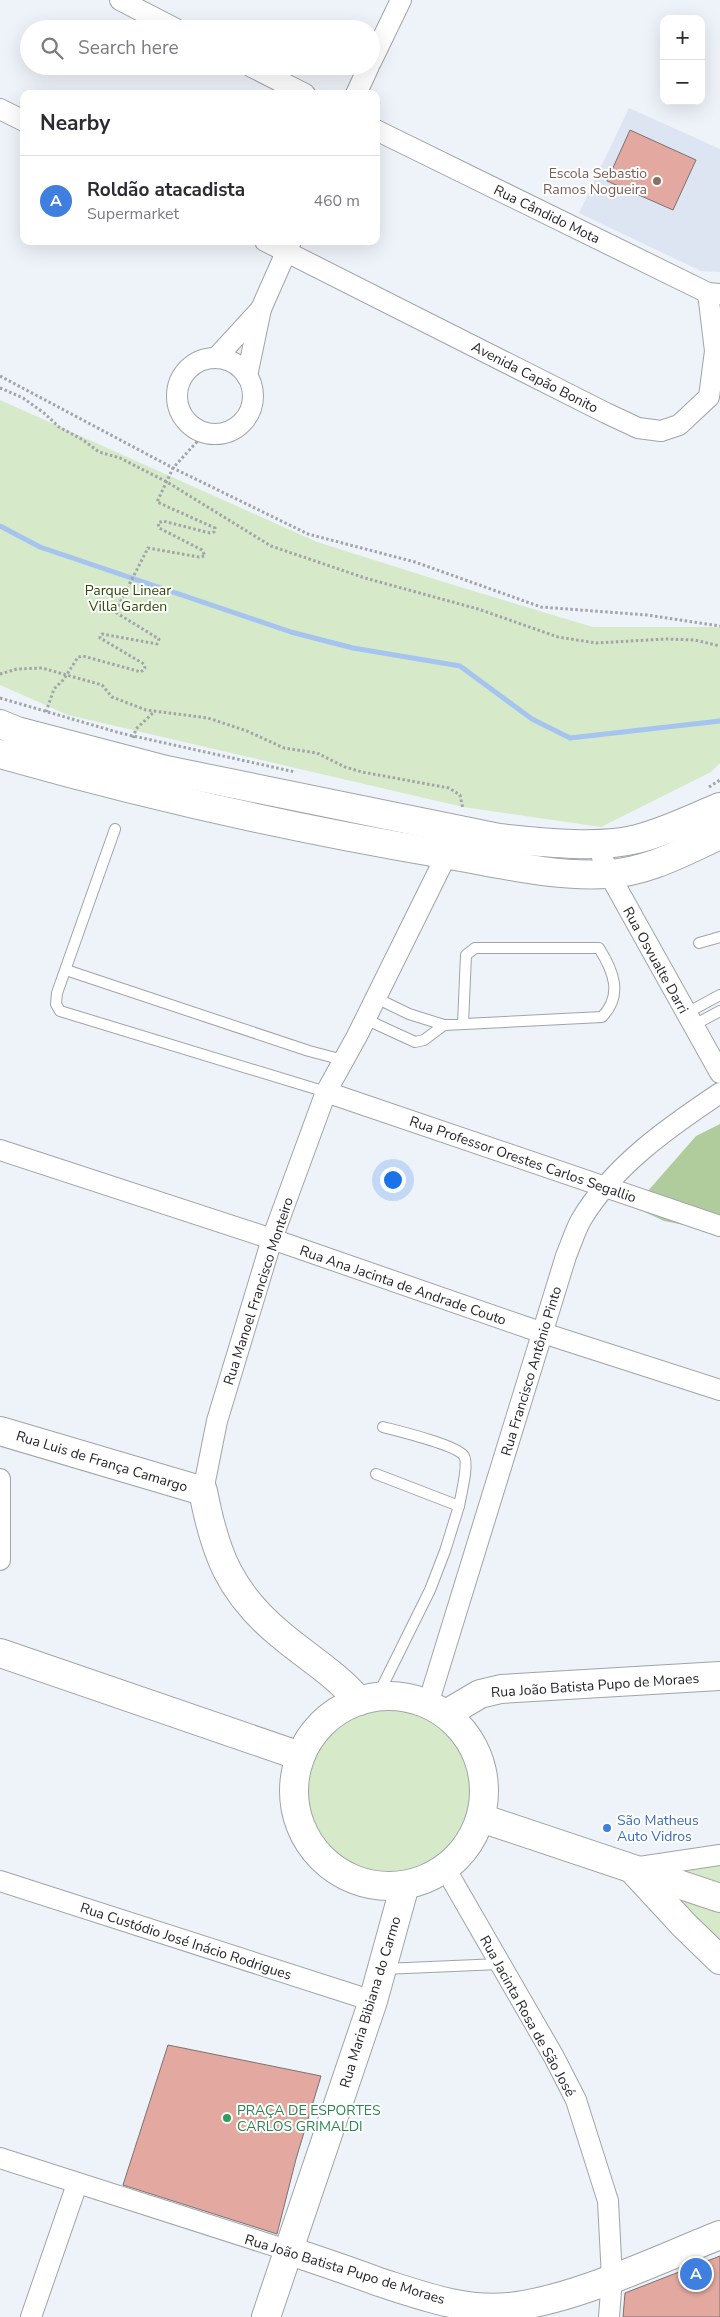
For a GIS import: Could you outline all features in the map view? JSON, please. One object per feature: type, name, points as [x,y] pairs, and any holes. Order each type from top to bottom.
[{"type":"street","points":[[120,0],[159,20]]},
{"type":"street","points":[[380,43],[401,0]]},
{"type":"street","points":[[268,75],[297,90]]},
{"type":"street","points":[[358,90],[365,75]]},
{"type":"street","points":[[0,109],[20,119]]},
{"type":"street","name":"Rua Cândido Mota","points":[[380,132],[714,294]]},
{"type":"street","points":[[248,376],[231,362],[216,358],[204,360],[193,366],[184,374],[179,385],[177,397],[179,408],[185,419],[193,428],[205,433],[218,434],[231,431],[242,424],[249,413],[253,401],[252,388],[248,376],[261,309],[289,247]]},
{"type":"street","name":"Avenida Capão Bonito","points":[[289,247],[606,413],[638,428],[660,431],[679,425],[709,397],[715,351],[714,294]]},
{"type":"street","points":[[216,358],[261,309]]},
{"type":"street","points":[[0,724],[17,731],[130,748],[454,833],[564,875],[609,874],[645,867],[720,835]]},
{"type":"street","points":[[0,754],[91,780],[197,805],[386,844],[454,833],[548,843],[597,844],[637,840],[712,799]]},
{"type":"street","name":"Rua Manoel Francisco Monteiro","points":[[367,1700],[281,1635],[256,1612],[236,1588],[222,1562],[210,1530],[203,1491],[217,1421],[272,1239],[326,1092],[376,998],[454,833]]},
{"type":"street","name":"Rua Osvualte Darri","points":[[597,844],[609,874],[720,1073]]},
{"type":"street","name":"Rua Professor Orestes Carlos Segallio","points":[[326,1092],[720,1226]]},
{"type":"street","name":"Rua Francisco Antônio Pinto","points":[[437,1709],[543,1334],[566,1256],[581,1220],[634,1156],[677,1121],[720,1093]]},
{"type":"street","name":"Rua Ana Jacinta de Andrade Couto","points":[[0,1150],[272,1239],[543,1334],[720,1390]]},
{"type":"street","name":"Rua Luis de França Camargo","points":[[0,1431],[203,1491]]},
{"type":"street","points":[[0,1479],[0,1560]]},
{"type":"street","points":[[0,1654],[300,1756]]},
{"type":"street","name":"Rua João Batista Pupo de Moraes","points":[[437,1709],[480,1694],[500,1690],[720,1676]]},
{"type":"street","points":[[399,1698],[437,1709],[465,1732],[479,1757],[485,1785],[481,1818],[474,1834],[462,1853],[445,1868],[426,1879],[404,1885],[372,1885],[342,1874],[317,1854],[300,1826],[297,1817],[293,1795],[300,1756],[311,1736],[332,1714],[367,1700],[399,1698]]},
{"type":"street","points":[[481,1818],[720,1898]]},
{"type":"street","points":[[631,1868],[720,1855]]},
{"type":"street","name":"Rua Jacinta Rosa de São José","points":[[445,1868],[576,2100],[608,2200],[612,2278],[609,2317]]},
{"type":"street","points":[[631,1868],[684,1925],[720,1960]]},
{"type":"street","name":"Rua Custódio José Inácio Rodrigues","points":[[0,1881],[373,2001]]},
{"type":"street","name":"Rua Maria Bibiana do Carmo","points":[[266,2317],[290,2251],[373,2001],[404,1885]]},
{"type":"street","name":"Rua João Batista Pupo de Moraes","points":[[0,2158],[430,2298],[478,2307],[508,2307],[560,2296],[612,2278],[720,2235]]},
{"type":"street","points":[[30,2317],[77,2184]]},
{"type":"lane","points":[[115,829],[66,970],[56,1004],[60,1011],[326,1092]]},
{"type":"lane","points":[[699,943],[720,937]]},
{"type":"lane","points":[[376,998],[409,1014],[444,1025],[602,1017],[611,1007],[616,994],[609,967],[599,948],[475,948],[466,955],[463,1024]]},
{"type":"lane","points":[[66,970],[309,1051],[343,1060]]},
{"type":"lane","points":[[689,1020],[720,995]]},
{"type":"lane","points":[[689,1020],[720,1011]]},
{"type":"lane","points":[[365,1020],[415,1042],[424,1040],[444,1025]]},
{"type":"lane","points":[[367,1700],[430,1590],[459,1506],[466,1464],[464,1456],[453,1448],[383,1427]]},
{"type":"lane","points":[[376,1474],[459,1506]]},
{"type":"lane","points":[[382,1969],[500,1964]]},
{"type":"path","points":[[0,376],[173,468],[308,534],[415,562],[541,607],[647,615],[720,626]]},
{"type":"path","points":[[0,388],[23,398],[44,412],[59,427],[83,440],[99,452],[120,458],[167,482],[271,546],[365,578],[478,609],[558,637],[596,643],[666,638],[695,640],[720,646]]},
{"type":"path","points":[[46,712],[54,689],[66,675],[74,660],[83,656],[141,672],[145,668],[144,664],[100,638],[102,634],[157,644],[159,642],[159,639],[116,614],[116,609],[147,551],[151,547],[199,557],[205,556],[202,550],[159,528],[158,523],[161,521],[210,533],[216,531],[213,526],[157,502],[173,468],[205,433]]},
{"type":"path","points":[[0,674],[28,667],[42,668],[102,685],[112,697],[146,710],[208,718],[248,731],[284,748],[317,753],[345,767],[362,772],[449,788],[460,795],[464,808],[454,833]]},
{"type":"path","points":[[0,698],[46,712],[130,748],[297,773]]},
{"type":"path","points":[[130,748],[136,729],[155,711]]},
{"type":"path","points":[[712,799],[720,780]]},
{"type":"shaded area","name":"Escola Sebastio Ramos Nogueira","points":[[629,108],[720,149],[720,272],[701,271],[579,213]]},
{"type":"green space","name":"Parque Linear Villa Garden","points":[[0,400],[317,542],[447,583],[593,627],[720,627],[720,763],[711,772],[601,827],[463,807],[68,715],[0,685]]},
{"type":"green space","points":[[720,1124],[720,1232],[664,1221],[634,1207],[696,1136]]},
{"type":"green space","points":[[389,1696],[408,1698],[425,1703],[442,1712],[456,1724],[468,1738],[477,1755],[482,1772],[484,1791],[482,1810],[477,1827],[468,1844],[456,1858],[442,1870],[425,1879],[408,1884],[389,1886],[370,1884],[353,1879],[336,1870],[322,1858],[310,1844],[301,1827],[296,1810],[294,1791],[296,1772],[301,1755],[310,1738],[322,1724],[336,1712],[353,1703],[370,1698]]},
{"type":"green space","points":[[720,1855],[720,1960],[631,1868]]},
{"type":"building","points":[[630,130],[696,160],[673,210],[607,181]]},
{"type":"building","name":"PRAÇA DE ESPORTES CARLOS GRIMALDI","points":[[168,2045],[321,2076],[296,2159],[277,2234],[123,2185]]},
{"type":"building","points":[[720,2256],[720,2317],[623,2317],[625,2293]]},
{"type":"waterway","points":[[0,526],[40,547],[291,632],[353,648],[460,666],[532,719],[570,738],[720,721]]},
{"type":"place","name":"Escola Sebastio Ramos Nogueira","points":[[657,181]]},
{"type":"place","name":"São Matheus Auto Vidros","points":[[607,1828]]},
{"type":"place","name":"PRAÇA DE ESPORTES CARLOS GRIMALDI","points":[[227,2118]]},
{"type":"place","name":"Roldão atacadista","points":[[696,2274]]}]
